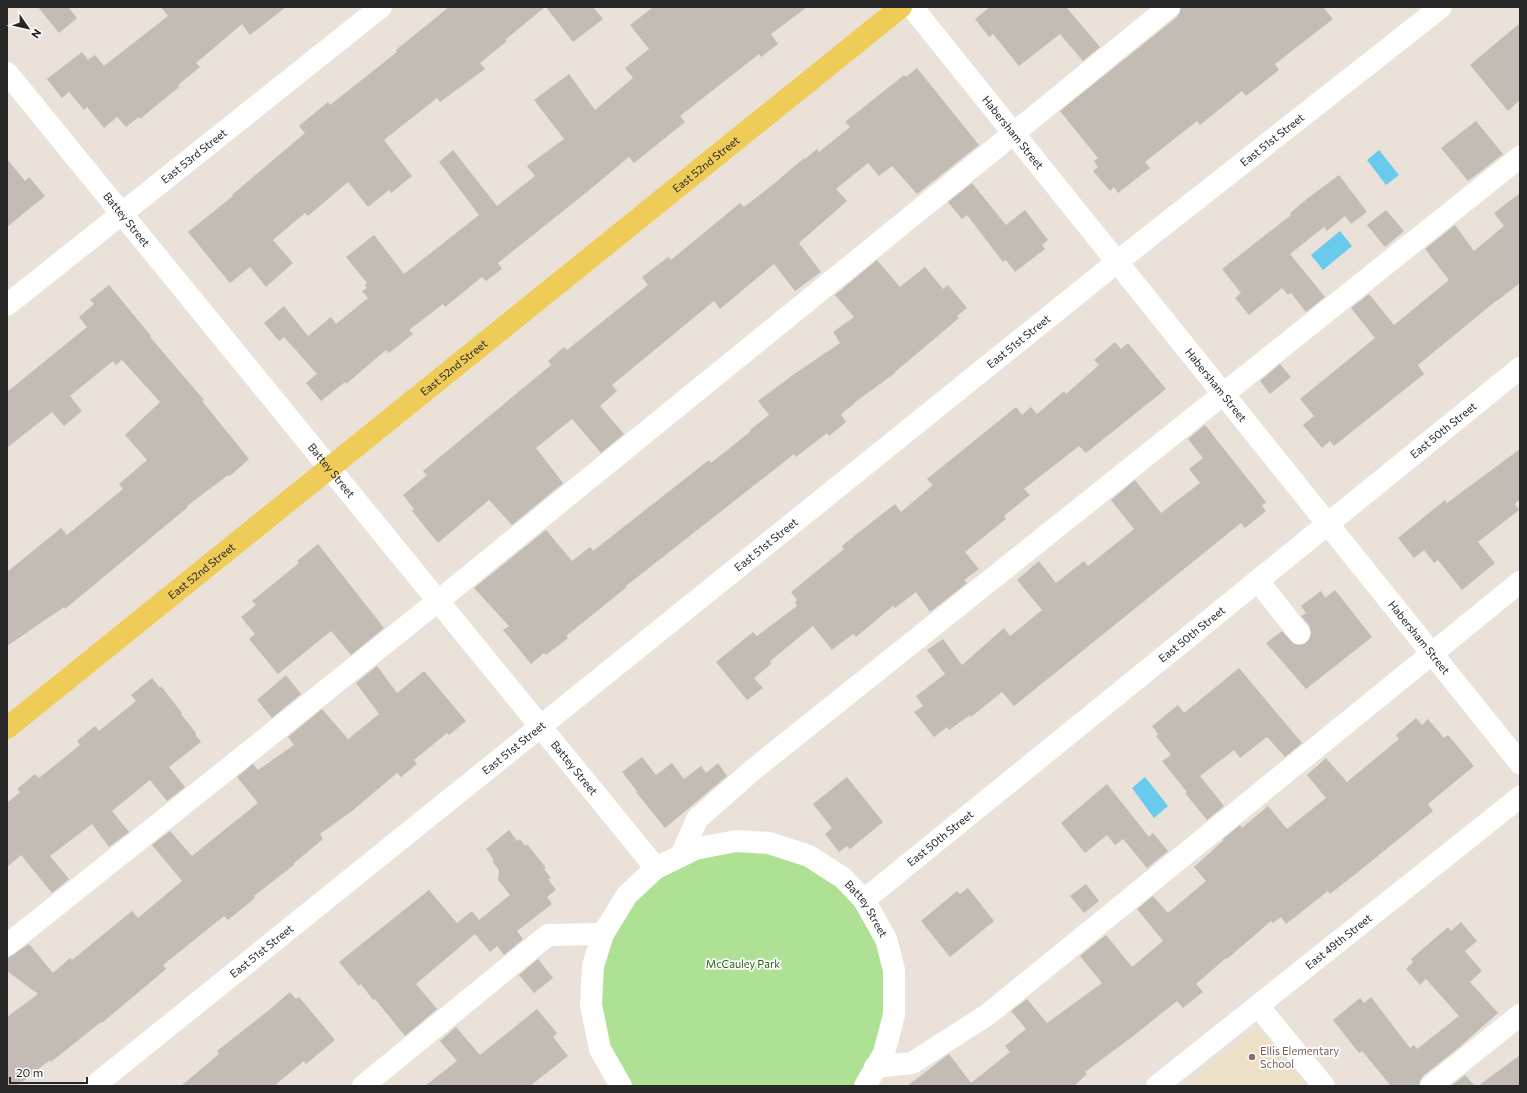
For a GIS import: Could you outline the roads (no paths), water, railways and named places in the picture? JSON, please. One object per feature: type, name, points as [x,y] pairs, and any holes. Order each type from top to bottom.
[{"type":"main road","name":"East 52nd Street","points":[[7,728],[901,7]]},
{"type":"street","name":"East 53rd Street","points":[[7,305],[381,7]]},
{"type":"street","name":"Habersham Street","points":[[912,7],[1520,763]]},
{"type":"street","points":[[7,945],[438,601],[1012,133],[1169,7]]},
{"type":"street","name":"East 51st Street","points":[[94,1086],[1117,262],[1441,7]]},
{"type":"street","name":"Battey Street","points":[[7,73],[656,868]]},
{"type":"street","points":[[681,856],[697,819],[754,769],[1520,157]]},
{"type":"street","name":"East 50th Street","points":[[864,900],[1520,368]]},
{"type":"street","points":[[1258,581],[1299,633]]},
{"type":"street","points":[[875,1067],[912,1064],[987,1015],[1520,582]]},
{"type":"street","name":"East 49th Street","points":[[1157,1086],[1520,797]]},
{"type":"street","name":"Battey Street","points":[[621,1086],[600,1049],[590,1005],[593,966],[603,934],[627,895],[656,868],[695,849],[736,841],[769,843],[809,856],[843,878],[864,900],[886,939],[894,970],[894,1015],[884,1053],[865,1086]]},
{"type":"street","points":[[363,1086],[548,935],[603,934]]},
{"type":"street","points":[[1258,1006],[1324,1086]]},
{"type":"street","points":[[1431,1086],[1520,1014]]},
{"type":"water","points":[[1379,150],[1399,175],[1386,185],[1367,160]]},
{"type":"water","points":[[1340,231],[1352,246],[1323,270],[1311,255]]},
{"type":"water","points":[[1145,777],[1168,806],[1154,818],[1132,788]]},
{"type":"place","name":"Ellis Elementary School","points":[[1252,1057]]},
{"type":"park label","name":"McCauley Park","points":[[743,964]]}]
